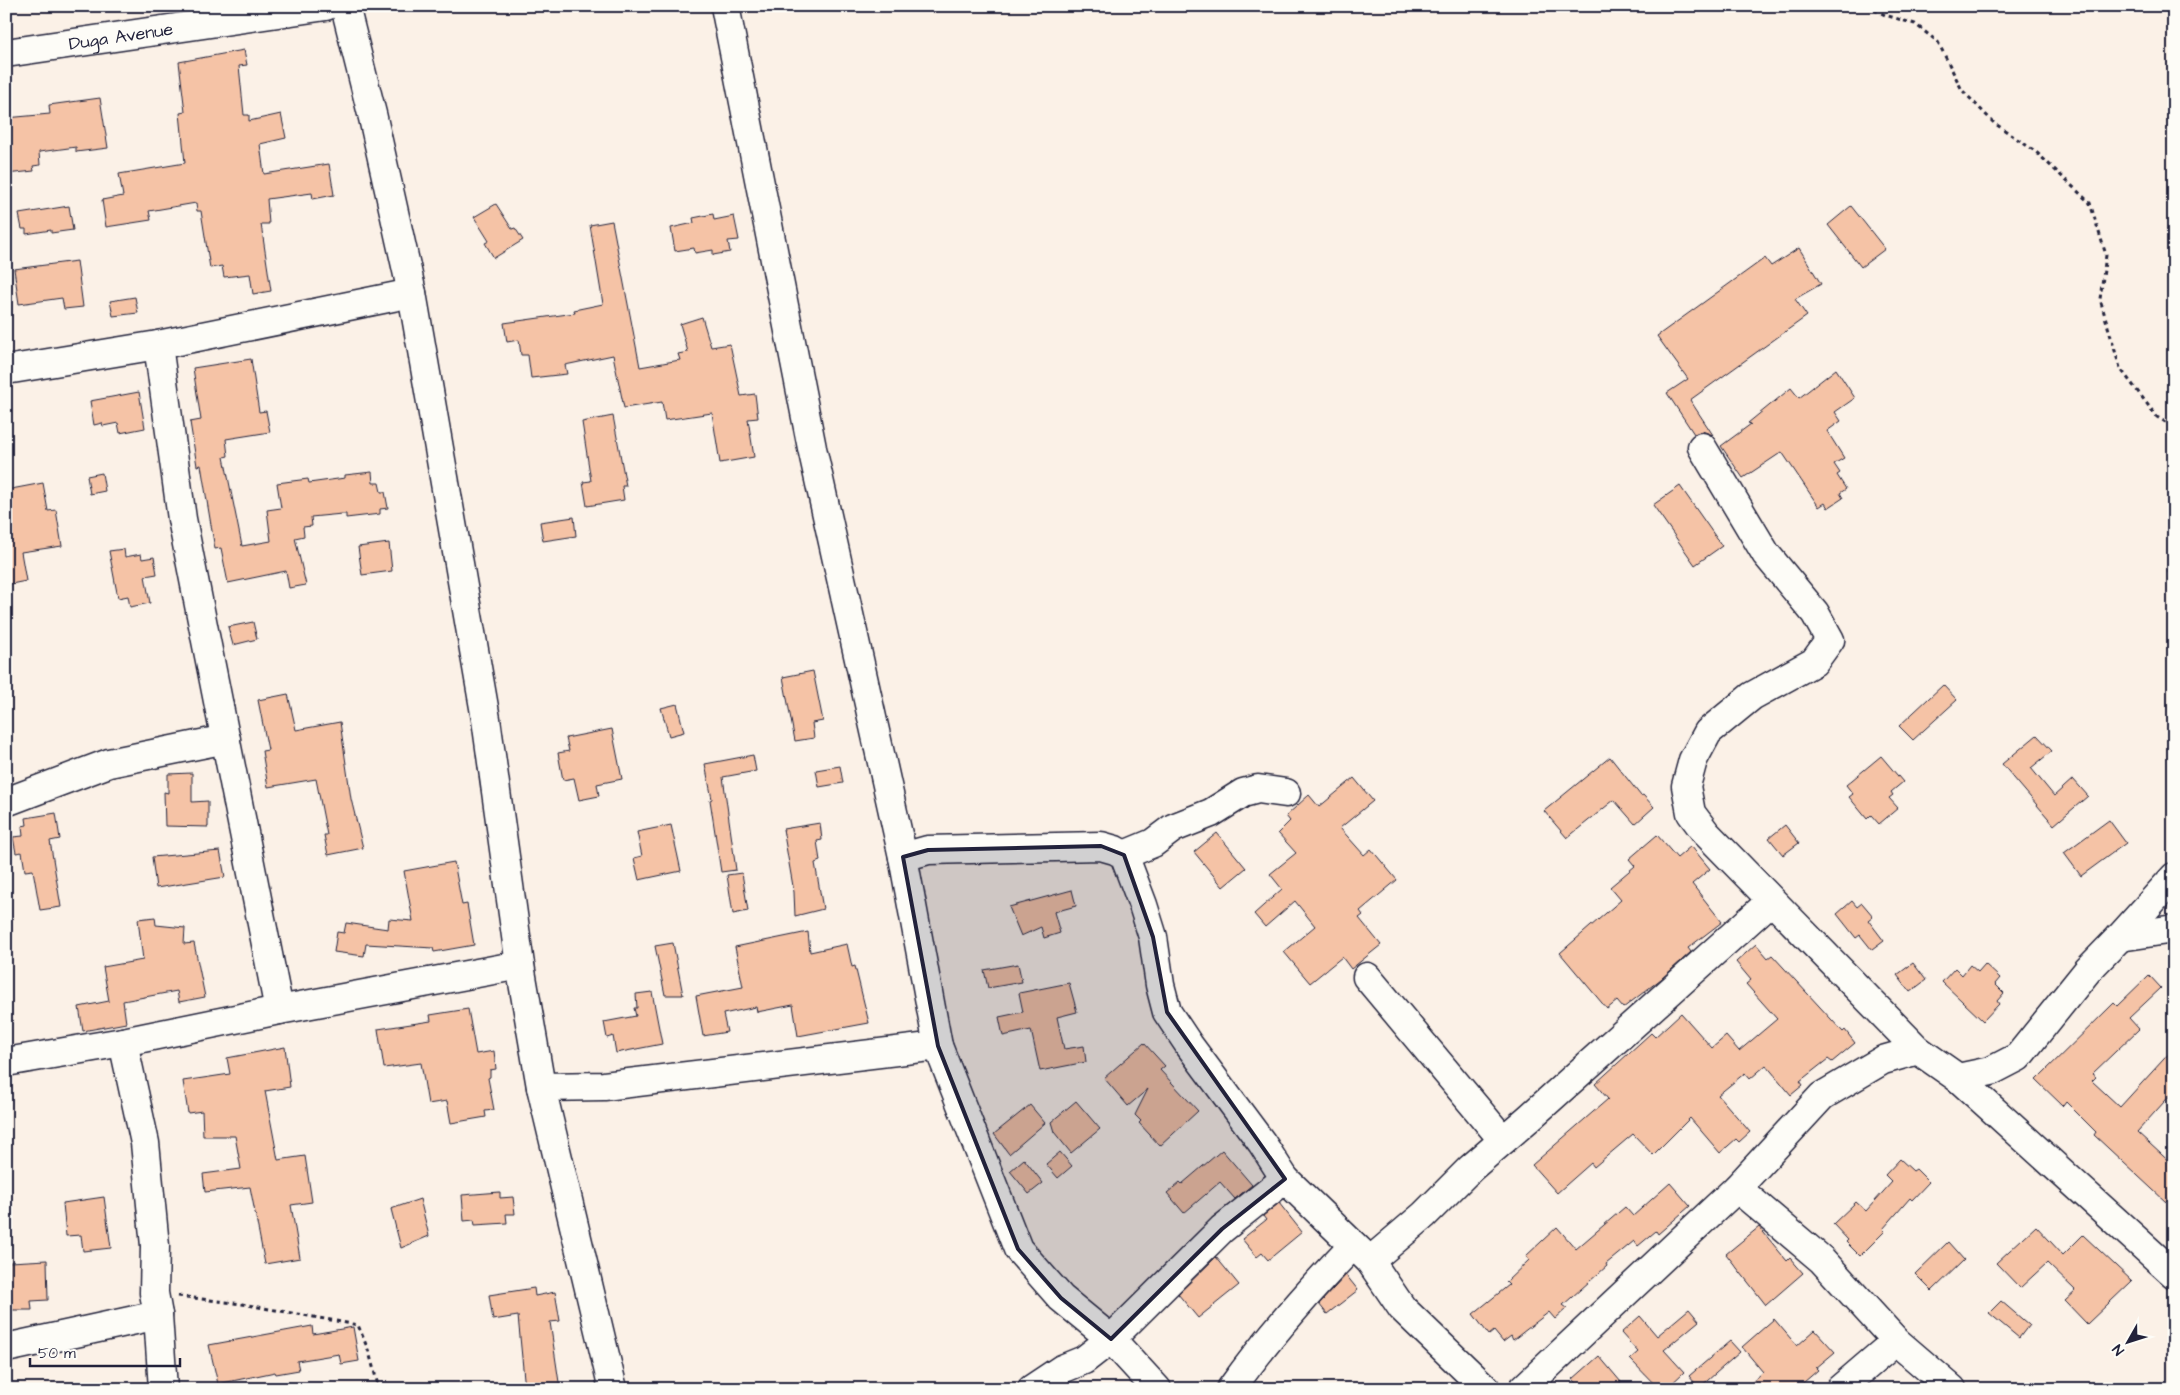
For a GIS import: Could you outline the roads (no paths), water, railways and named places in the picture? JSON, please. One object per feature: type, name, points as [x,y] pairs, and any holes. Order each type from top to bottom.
[{"type":"street","name":"Duga Avenue","points":[[6,53],[326,6]]},
{"type":"street","points":[[345,6],[373,118],[412,293],[486,719],[520,965],[541,1087],[613,1389]]},
{"type":"street","points":[[725,6],[812,448],[903,857],[938,1046],[1018,1248],[1061,1298],[1111,1339],[1157,1389]]},
{"type":"street","points":[[6,370],[158,345],[412,293]]},
{"type":"street","points":[[158,345],[182,518],[279,1010]]},
{"type":"street","points":[[1702,447],[1766,554],[1815,613],[1830,640],[1814,662],[1752,696],[1708,732],[1693,760],[1686,786],[1691,813],[1706,833],[1771,901],[1918,1050],[1958,1078],[2174,1274]]},
{"type":"street","points":[[6,802],[109,764],[226,739]]},
{"type":"street","points":[[1124,855],[1153,843],[1173,828],[1211,813],[1244,793],[1258,788],[1286,793]]},
{"type":"street","points":[[903,857],[928,850],[1102,846],[1124,855],[1153,937],[1160,985],[1167,1012],[1189,1046],[1262,1143],[1285,1179],[1361,1253],[1402,1308],[1486,1389]]},
{"type":"street","points":[[1958,1078],[1991,1072],[2018,1057],[2088,970],[2174,877]]},
{"type":"street","points":[[1231,1389],[1258,1351],[1298,1303],[1361,1253],[1424,1215],[1471,1168],[1771,901]]},
{"type":"street","points":[[2120,937],[2174,929]]},
{"type":"street","points":[[8,1054],[123,1042],[279,1010],[520,965]]},
{"type":"street","points":[[1367,977],[1503,1140]]},
{"type":"street","points":[[123,1042],[145,1143],[155,1246],[156,1304],[163,1389]]},
{"type":"street","points":[[541,1087],[604,1086],[938,1046]]},
{"type":"street","points":[[1524,1389],[1737,1188],[1822,1096],[1883,1060],[1918,1050]]},
{"type":"street","points":[[1032,1389],[1062,1369],[1084,1360],[1111,1339],[1222,1229],[1285,1179]]},
{"type":"street","points":[[1737,1188],[1822,1260],[1896,1340],[1952,1389]]},
{"type":"street","points":[[6,1348],[156,1304]]},
{"type":"street","points":[[1840,1389],[1896,1340]]}]
